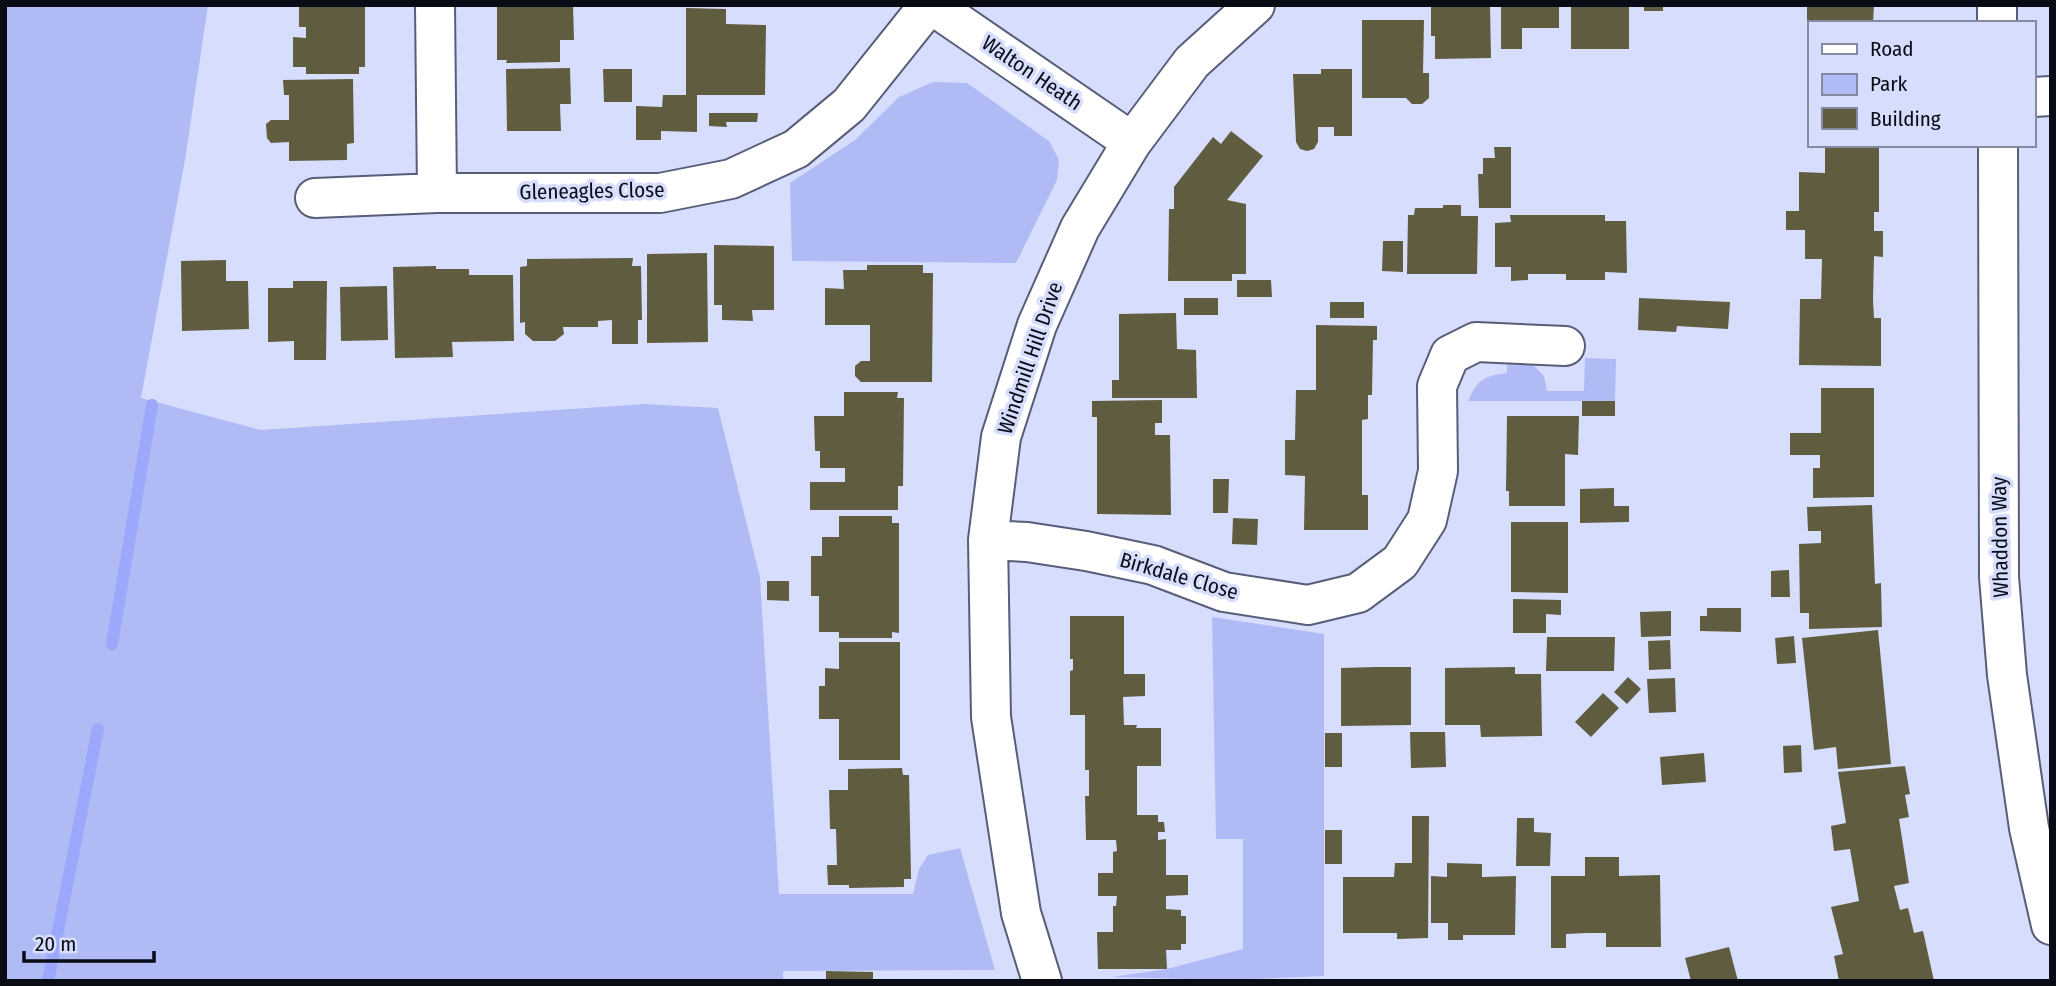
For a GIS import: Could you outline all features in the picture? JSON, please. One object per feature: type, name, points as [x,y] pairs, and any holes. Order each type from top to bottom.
[{"type":"street","points":[[435,5],[437,193]]},
{"type":"street","name":"Gleneagles Close","points":[[315,198],[437,193],[660,193],[731,179],[796,149],[849,105],[930,5]]},
{"type":"street","name":"Walton Heath","points":[[930,5],[1132,142]]},
{"type":"street","name":"Windmill Hill Drive","points":[[1042,981],[1021,913],[991,717],[988,540],[1001,437],[1037,325],[1080,228],[1132,142],[1192,62],[1255,5]]},
{"type":"street","name":"Whaddon Way","points":[[1998,147],[1999,577],[2007,675],[2026,803],[2051,925]]},
{"type":"street","name":"Birkdale Close","points":[[988,540],[1027,542],[1086,551],[1153,565],[1224,592],[1308,605],[1359,593],[1400,562],[1427,520],[1438,471],[1437,386],[1450,355],[1476,342],[1565,346]]},
{"type":"green space","points":[[5,5],[208,5],[185,160],[141,398],[261,430],[645,404],[718,408],[760,577],[779,894],[913,894],[919,869],[928,855],[960,848],[995,970],[783,971],[783,981],[5,981]]},
{"type":"green space","points":[[933,82],[967,83],[1049,141],[1059,160],[1057,180],[1016,263],[792,261],[790,183],[855,140],[899,97]]},
{"type":"green space","points":[[1585,358],[1616,359],[1615,401],[1468,401],[1483,380],[1507,373],[1507,363],[1532,364],[1544,376],[1547,391],[1584,391]]},
{"type":"green space","points":[[1212,617],[1324,634],[1324,976],[1229,980],[1112,977],[1167,969],[1243,949],[1243,839],[1216,839]]},
{"type":"building","points":[[299,5],[365,5],[365,67],[359,67],[359,74],[306,74],[306,67],[293,67],[293,37],[306,38],[306,27],[299,27]]},
{"type":"building","points":[[497,5],[573,5],[574,40],[560,40],[560,62],[506,63],[507,60],[497,60]]},
{"type":"building","points":[[1431,5],[1490,5],[1491,58],[1435,59],[1435,36],[1431,36]]},
{"type":"building","points":[[1501,5],[1559,5],[1559,28],[1522,28],[1522,49],[1501,49]]},
{"type":"building","points":[[1571,5],[1629,5],[1629,49],[1571,49]]},
{"type":"building","points":[[1644,5],[1663,5],[1663,11],[1644,11]]},
{"type":"building","points":[[1807,5],[1874,5],[1873,21],[1808,21],[1807,26]]},
{"type":"building","points":[[686,8],[726,9],[726,24],[766,25],[765,95],[697,95],[697,132],[661,131],[661,140],[636,140],[636,106],[662,107],[663,95],[686,95]]},
{"type":"building","points":[[1362,20],[1424,20],[1423,73],[1429,73],[1429,98],[1422,104],[1412,104],[1406,98],[1362,98]]},
{"type":"building","points":[[570,68],[571,104],[560,104],[561,131],[507,131],[506,69]]},
{"type":"building","points":[[603,69],[632,69],[632,102],[604,102]]},
{"type":"building","points":[[1321,69],[1352,69],[1352,136],[1334,136],[1334,127],[1318,127],[1318,142],[1314,149],[1307,151],[1300,149],[1296,142],[1293,74],[1321,74]]},
{"type":"building","points":[[353,79],[354,143],[347,144],[347,160],[289,161],[289,142],[271,143],[267,138],[266,124],[271,120],[289,120],[289,95],[284,95],[283,80]]},
{"type":"building","points":[[709,113],[758,113],[757,122],[726,122],[727,127],[709,126]]},
{"type":"building","points":[[1231,131],[1263,156],[1227,200],[1246,204],[1246,274],[1232,274],[1232,281],[1168,281],[1169,209],[1174,209],[1174,187],[1213,137],[1221,144]]},
{"type":"building","points":[[1494,147],[1511,147],[1511,208],[1479,208],[1478,174],[1483,174],[1483,158],[1495,158]]},
{"type":"building","points":[[1825,147],[1879,147],[1879,212],[1874,212],[1874,231],[1883,231],[1883,257],[1874,256],[1873,300],[1874,318],[1881,318],[1881,366],[1799,365],[1800,299],[1821,299],[1822,259],[1805,259],[1805,230],[1786,230],[1786,211],[1799,211],[1799,172],[1825,173]]},
{"type":"building","points":[[1443,205],[1461,205],[1461,216],[1478,216],[1477,274],[1407,274],[1408,215],[1414,215],[1415,208],[1443,208]]},
{"type":"building","points":[[1510,215],[1605,215],[1605,221],[1626,221],[1627,273],[1605,272],[1605,280],[1566,280],[1566,274],[1528,274],[1528,280],[1511,281],[1511,267],[1495,267],[1495,223],[1511,222]]},
{"type":"building","points":[[1383,241],[1403,241],[1403,272],[1382,271]]},
{"type":"building","points":[[714,245],[774,246],[774,310],[752,310],[753,321],[722,320],[722,305],[714,305]]},
{"type":"building","points":[[707,253],[708,342],[647,343],[647,254]]},
{"type":"building","points":[[633,258],[632,266],[641,266],[642,320],[638,320],[638,344],[612,344],[612,320],[598,321],[598,327],[563,327],[564,334],[555,341],[533,341],[525,334],[525,322],[520,323],[520,267],[527,266],[527,259]]},
{"type":"building","points":[[226,260],[226,281],[248,281],[249,329],[182,331],[181,261]]},
{"type":"building","points":[[867,265],[923,265],[923,273],[933,273],[932,382],[861,382],[855,376],[855,366],[861,361],[870,361],[870,325],[825,325],[825,288],[844,289],[843,270],[867,270]]},
{"type":"building","points":[[436,266],[436,269],[469,269],[469,275],[513,275],[514,341],[452,342],[453,357],[395,358],[393,267]]},
{"type":"building","points":[[1237,280],[1271,280],[1272,297],[1237,297]]},
{"type":"building","points":[[293,281],[327,281],[326,360],[294,360],[294,341],[268,342],[268,288],[293,288]]},
{"type":"building","points":[[387,286],[388,340],[341,341],[340,287]]},
{"type":"building","points":[[1184,298],[1218,298],[1218,315],[1184,315]]},
{"type":"building","points":[[1639,298],[1730,302],[1728,329],[1677,326],[1676,332],[1638,330]]},
{"type":"building","points":[[1330,302],[1364,302],[1364,318],[1330,318]]},
{"type":"building","points":[[1176,313],[1177,349],[1196,350],[1197,398],[1112,398],[1112,380],[1119,380],[1119,314]]},
{"type":"building","points":[[1316,325],[1377,326],[1377,340],[1373,340],[1372,395],[1368,395],[1368,419],[1362,420],[1362,495],[1368,495],[1368,530],[1304,530],[1305,476],[1285,475],[1285,440],[1295,440],[1296,390],[1316,390]]},
{"type":"building","points":[[1821,388],[1874,388],[1874,497],[1813,498],[1813,468],[1820,468],[1820,455],[1790,455],[1790,433],[1821,433]]},
{"type":"building","points":[[844,392],[898,392],[897,398],[904,398],[903,486],[898,486],[898,510],[810,510],[810,482],[845,482],[845,468],[820,468],[820,451],[815,451],[814,416],[844,416]]},
{"type":"building","points":[[1162,400],[1162,423],[1155,423],[1155,435],[1170,435],[1171,515],[1097,514],[1097,417],[1092,417],[1092,401]]},
{"type":"building","points":[[1582,401],[1615,401],[1615,416],[1582,416]]},
{"type":"building","points":[[1507,416],[1579,416],[1578,455],[1565,454],[1565,506],[1509,506],[1509,491],[1506,491]]},
{"type":"building","points":[[1213,479],[1229,479],[1228,513],[1213,513]]},
{"type":"building","points":[[1614,488],[1614,506],[1629,506],[1629,522],[1580,523],[1580,489]]},
{"type":"building","points":[[1872,505],[1875,584],[1881,583],[1882,627],[1809,629],[1809,613],[1800,613],[1799,544],[1821,543],[1821,531],[1808,531],[1807,507]]},
{"type":"building","points":[[839,516],[892,516],[892,523],[899,523],[899,633],[892,632],[892,638],[839,638],[839,632],[819,632],[819,596],[811,596],[811,556],[822,556],[822,537],[839,537]]},
{"type":"building","points":[[1233,518],[1258,519],[1257,545],[1232,544]]},
{"type":"building","points":[[1511,522],[1568,522],[1568,593],[1511,592]]},
{"type":"building","points":[[1789,570],[1790,597],[1771,597],[1771,571]]},
{"type":"building","points":[[767,581],[789,581],[789,601],[767,600]]},
{"type":"building","points":[[1513,599],[1561,600],[1561,615],[1546,614],[1546,633],[1513,633]]},
{"type":"building","points":[[1707,608],[1741,608],[1741,632],[1700,631],[1700,616],[1707,616]]},
{"type":"building","points":[[1671,611],[1671,636],[1641,637],[1640,612]]},
{"type":"building","points":[[1070,616],[1124,616],[1124,674],[1145,674],[1145,696],[1123,697],[1124,725],[1161,728],[1161,766],[1137,766],[1137,815],[1158,815],[1158,822],[1164,822],[1165,832],[1158,832],[1158,840],[1166,839],[1166,875],[1188,875],[1188,895],[1166,896],[1166,909],[1181,910],[1181,916],[1186,916],[1186,944],[1181,944],[1181,950],[1166,950],[1167,969],[1098,969],[1097,932],[1113,932],[1113,906],[1116,906],[1117,896],[1098,896],[1098,873],[1113,873],[1113,852],[1117,851],[1116,840],[1086,840],[1085,796],[1089,796],[1089,770],[1085,770],[1085,715],[1070,715],[1070,671],[1073,670],[1073,659],[1070,659]]},
{"type":"building","points":[[1878,630],[1891,764],[1838,769],[1836,747],[1814,750],[1802,638]]},
{"type":"building","points":[[1794,636],[1796,663],[1777,664],[1775,638]]},
{"type":"building","points":[[1547,637],[1615,637],[1614,671],[1546,671]]},
{"type":"building","points":[[1670,640],[1671,669],[1649,670],[1648,641]]},
{"type":"building","points":[[839,642],[900,642],[900,760],[839,760],[839,719],[819,719],[819,686],[825,686],[825,668],[839,669]]},
{"type":"building","points":[[1411,667],[1411,725],[1341,726],[1341,668]]},
{"type":"building","points":[[1515,667],[1515,674],[1541,674],[1542,736],[1481,737],[1480,725],[1445,725],[1445,668]]},
{"type":"building","points":[[1628,677],[1641,689],[1627,704],[1614,692]]},
{"type":"building","points":[[1675,678],[1676,712],[1649,713],[1647,679]]},
{"type":"building","points":[[1603,693],[1619,708],[1591,737],[1575,722]]},
{"type":"building","points":[[1410,732],[1445,732],[1446,767],[1411,768]]},
{"type":"building","points":[[1325,733],[1342,733],[1342,767],[1325,767]]},
{"type":"building","points":[[1801,745],[1802,772],[1784,773],[1783,746]]},
{"type":"building","points":[[1704,753],[1706,782],[1662,785],[1660,757]]},
{"type":"building","points":[[1905,766],[1910,794],[1905,795],[1909,817],[1899,819],[1909,883],[1894,886],[1900,910],[1908,908],[1914,933],[1923,931],[1934,981],[1839,981],[1834,956],[1843,954],[1831,907],[1859,901],[1850,849],[1834,851],[1831,826],[1846,823],[1838,772]]},
{"type":"building","points":[[902,768],[903,775],[909,775],[911,879],[904,879],[904,887],[849,888],[849,885],[828,885],[827,865],[837,865],[836,829],[830,829],[829,790],[848,790],[848,769]]},
{"type":"building","points":[[1412,816],[1429,816],[1428,938],[1397,939],[1397,933],[1343,933],[1343,877],[1394,877],[1395,863],[1412,863]]},
{"type":"building","points":[[1517,818],[1534,818],[1534,832],[1551,833],[1550,866],[1516,866]]},
{"type":"building","points":[[1325,830],[1342,830],[1342,864],[1325,864]]},
{"type":"building","points":[[1585,857],[1619,857],[1619,876],[1660,875],[1661,947],[1606,947],[1606,933],[1586,933],[1566,934],[1566,948],[1551,948],[1551,876],[1585,876]]},
{"type":"building","points":[[1447,863],[1482,864],[1482,877],[1516,876],[1515,935],[1463,935],[1463,940],[1448,940],[1448,923],[1431,923],[1431,876],[1447,877]]},
{"type":"building","points":[[1729,947],[1738,981],[1691,981],[1685,958]]},
{"type":"building","points":[[826,971],[873,972],[873,981],[826,981]]},
{"type":"waterway","points":[[112,644],[152,405]]},
{"type":"waterway","points":[[48,981],[98,729]]}]
